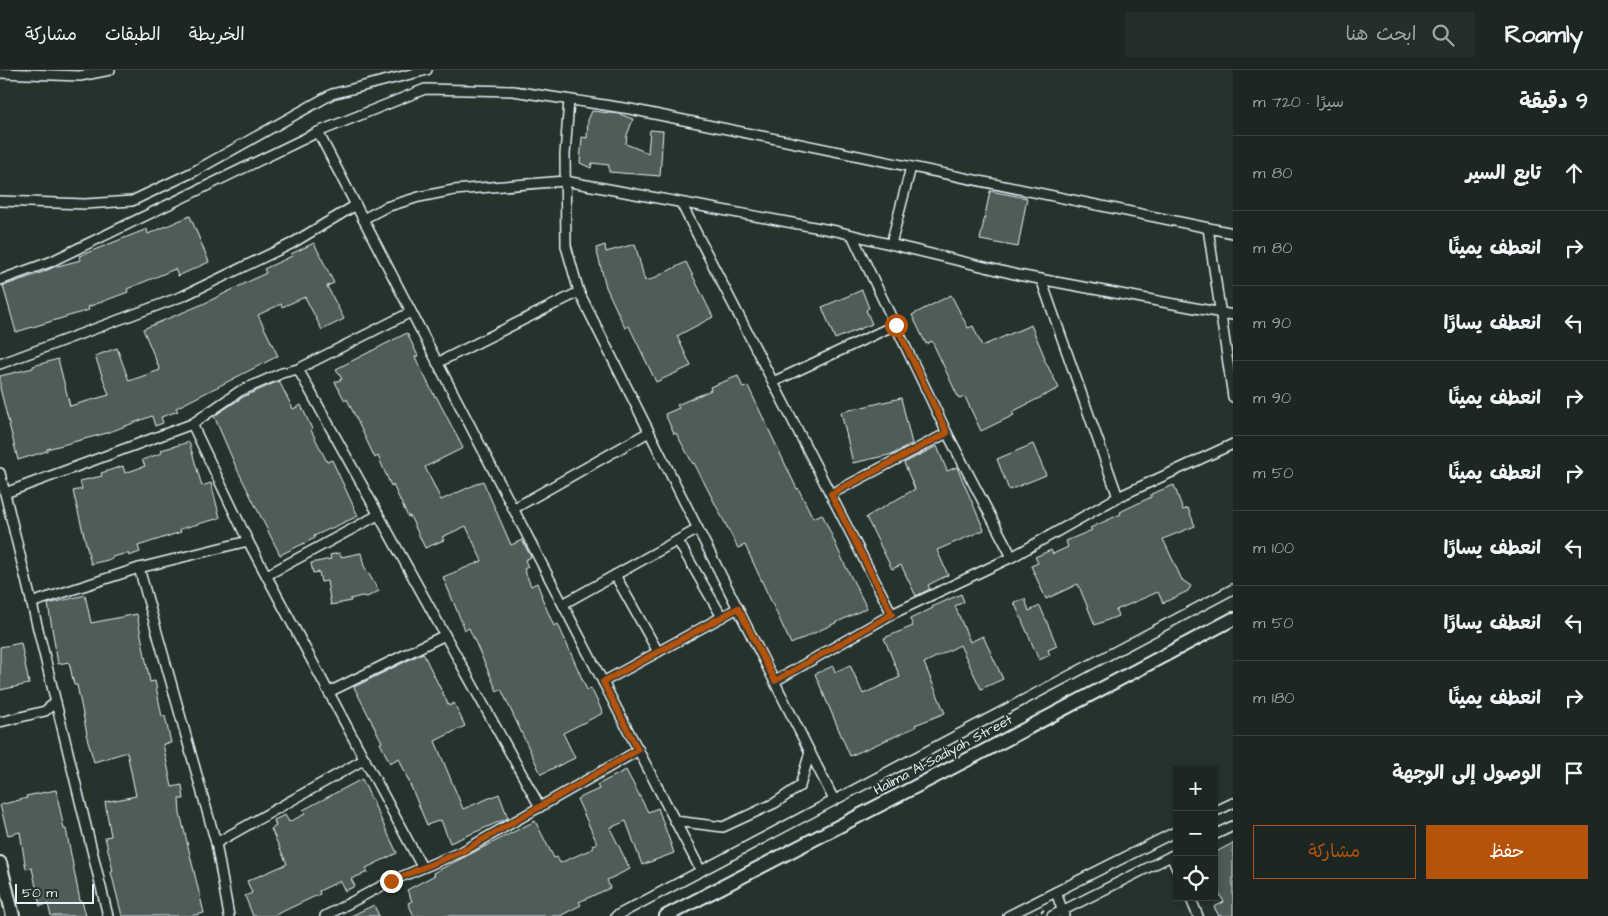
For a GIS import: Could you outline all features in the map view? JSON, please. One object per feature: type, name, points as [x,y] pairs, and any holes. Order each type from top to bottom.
[{"type":"street","points":[[0,73],[67,73],[80,76],[110,70]]},
{"type":"street","points":[[0,201],[85,204],[132,201],[193,172],[332,94],[427,70]]},
{"type":"street","points":[[0,280],[50,262],[318,132],[425,89],[513,91],[630,109],[1233,233]]},
{"type":"street","points":[[569,100],[564,155],[566,246],[579,292],[834,800]]},
{"type":"street","points":[[318,132],[701,871]]},
{"type":"street","points":[[891,244],[911,167]]},
{"type":"street","points":[[363,219],[386,207],[419,197],[454,190],[565,181],[852,235],[1041,280],[1233,315]]},
{"type":"street","points":[[681,203],[892,614]]},
{"type":"street","points":[[0,364],[183,296],[292,244],[356,205]]},
{"type":"street","points":[[1208,228],[1233,397]]},
{"type":"street","points":[[852,235],[947,433],[1012,557]]},
{"type":"street","points":[[1041,280],[1118,497]]},
{"type":"street","points":[[438,362],[579,292]]},
{"type":"street","points":[[5,493],[192,424],[240,391],[298,368],[411,312]]},
{"type":"street","points":[[773,382],[896,325]]},
{"type":"street","points":[[298,368],[540,807]]},
{"type":"street","points":[[192,424],[248,541],[422,868]]},
{"type":"street","points":[[513,509],[649,432]]},
{"type":"street","points":[[831,494],[947,433]]},
{"type":"street","points":[[775,681],[892,614],[1012,557],[1118,497],[1233,444]]},
{"type":"street","points":[[0,473],[108,916]]},
{"type":"street","points":[[267,575],[378,515]]},
{"type":"street","points":[[562,604],[698,529]]},
{"type":"street","points":[[678,540],[722,617]]},
{"type":"street","points":[[31,603],[138,568],[248,541]]},
{"type":"street","points":[[138,568],[216,843],[229,916]]},
{"type":"street","points":[[615,575],[658,652]]},
{"type":"street","points":[[616,916],[1233,589]]},
{"type":"street","points":[[603,682],[738,608]]},
{"type":"street","name":"Halima Al-Sadiyah Street","points":[[666,916],[1233,619]]},
{"type":"street","points":[[329,692],[445,635]]},
{"type":"street","points":[[0,722],[45,711],[56,702]]},
{"type":"street","points":[[326,916],[391,881],[463,851],[638,750]]},
{"type":"street","points":[[675,821],[723,827],[775,803],[800,786],[810,752]]},
{"type":"street","points":[[216,843],[365,759]]},
{"type":"street","points":[[1216,811],[1233,803]]},
{"type":"street","points":[[1218,833],[1233,826]]},
{"type":"street","points":[[1008,916],[1173,833]]},
{"type":"street","points":[[1052,916],[1063,913],[1173,855]]},
{"type":"street","points":[[0,862],[13,916]]},
{"type":"street","points":[[1056,892],[1063,913]]},
{"type":"street","points":[[1192,901],[1198,916]]},
{"type":"building","points":[[592,111],[619,114],[633,119],[626,144],[648,153],[650,130],[663,131],[660,176],[609,172],[609,165],[592,163],[591,168],[580,163],[582,137],[587,138],[588,120]]},
{"type":"building","points":[[990,191],[1027,198],[1018,247],[980,240]]},
{"type":"building","points":[[190,216],[209,262],[178,276],[175,269],[127,289],[128,292],[88,307],[89,310],[16,332],[3,286],[54,267],[81,260],[79,256],[147,229],[148,234]]},
{"type":"building","points":[[314,243],[334,283],[327,286],[344,319],[322,330],[305,297],[282,307],[281,304],[258,315],[278,356],[176,408],[178,411],[161,417],[163,423],[155,426],[152,416],[107,433],[47,449],[47,451],[18,460],[0,388],[0,376],[33,368],[33,366],[58,359],[70,406],[109,395],[95,356],[117,348],[129,381],[160,370],[143,329],[203,304],[266,273],[264,269]]},
{"type":"building","points":[[635,244],[645,281],[686,262],[713,317],[677,336],[691,366],[656,382],[629,326],[625,328],[606,287],[596,248],[605,245],[606,252]]},
{"type":"building","points":[[862,290],[869,308],[866,310],[872,324],[835,339],[822,307]]},
{"type":"building","points":[[951,295],[968,328],[973,326],[982,346],[1031,325],[1044,359],[1059,388],[1012,412],[1014,415],[981,431],[965,397],[959,399],[932,341],[926,344],[912,315]]},
{"type":"building","points":[[407,333],[418,356],[415,357],[463,448],[425,467],[441,500],[483,481],[511,545],[522,540],[531,557],[525,560],[528,567],[524,569],[531,586],[537,583],[554,626],[558,624],[587,690],[591,688],[603,713],[563,733],[575,758],[541,774],[501,689],[497,691],[469,628],[465,630],[443,577],[482,561],[466,526],[442,537],[444,540],[425,548],[393,485],[391,486],[378,456],[375,458],[347,399],[345,401],[335,382],[342,379],[336,369]]},
{"type":"building","points":[[738,376],[743,388],[748,386],[797,489],[813,518],[822,514],[867,608],[791,644],[745,545],[738,548],[694,463],[676,433],[674,434],[665,414],[679,408],[677,405],[711,390],[710,387]]},
{"type":"building","points":[[279,381],[293,409],[301,405],[327,462],[332,460],[358,516],[314,536],[315,538],[280,555],[236,467],[214,416],[243,397]]},
{"type":"building","points":[[901,398],[912,444],[893,454],[853,463],[841,412]]},
{"type":"building","points":[[189,442],[202,486],[211,483],[220,518],[180,529],[181,532],[138,546],[140,552],[129,556],[128,553],[91,564],[73,491],[82,489],[80,481],[102,476],[101,473],[123,466],[125,473],[145,466],[142,460],[162,453],[161,450]]},
{"type":"building","points":[[1033,444],[1046,475],[1009,490],[997,459]]},
{"type":"building","points":[[937,446],[947,471],[957,467],[984,530],[937,550],[948,575],[928,585],[930,589],[916,596],[901,565],[892,569],[866,517],[915,489],[904,463]]},
{"type":"building","points":[[1174,485],[1183,510],[1188,508],[1195,526],[1163,539],[1182,580],[1191,586],[1188,591],[1163,603],[1158,592],[1116,610],[1118,616],[1095,625],[1078,584],[1046,599],[1031,566],[1038,563],[1035,557],[1051,550],[1053,554],[1068,547],[1066,541],[1092,530],[1090,528],[1121,514],[1120,512],[1151,497],[1151,494]]},
{"type":"building","points":[[339,553],[341,557],[361,553],[364,566],[379,591],[367,597],[362,596],[350,599],[351,601],[331,605],[327,581],[321,582],[319,572],[313,573],[311,563],[331,559],[330,555]]},
{"type":"building","points":[[961,594],[964,602],[955,606],[970,642],[983,636],[1003,679],[981,689],[960,645],[924,663],[945,713],[850,756],[815,674],[833,666],[835,672],[850,665],[863,694],[900,677],[884,638],[913,626],[910,619]]},
{"type":"building","points":[[85,595],[91,623],[137,614],[150,682],[155,681],[162,717],[165,716],[171,743],[163,744],[172,787],[182,785],[184,799],[179,799],[180,813],[204,913],[190,916],[122,916],[105,837],[111,836],[105,802],[136,796],[127,752],[94,762],[86,734],[77,685],[74,685],[69,662],[58,664],[48,604]]},
{"type":"building","points":[[1025,599],[1029,611],[1040,606],[1057,646],[1048,650],[1050,655],[1039,660],[1014,602]]},
{"type":"building","points":[[21,643],[29,684],[0,690],[0,647]]},
{"type":"building","points":[[423,653],[449,706],[454,703],[465,726],[435,741],[463,809],[499,794],[508,818],[450,843],[441,820],[427,825],[399,758],[390,763],[380,743],[382,742],[354,687]]},
{"type":"building","points":[[626,770],[648,812],[658,808],[674,853],[642,865],[626,821],[610,828],[630,869],[607,880],[610,888],[579,902],[581,905],[560,916],[414,916],[408,903],[412,901],[407,890],[435,875],[433,873],[535,821],[554,858],[557,857],[560,863],[594,848],[592,845],[597,843],[577,799],[599,789],[597,785]]},
{"type":"building","points":[[362,779],[397,853],[366,868],[368,872],[351,879],[355,886],[345,891],[340,881],[319,891],[320,894],[273,916],[253,916],[245,896],[252,893],[247,881],[287,864],[271,829],[276,826],[274,820],[285,815],[289,822],[305,814],[303,810]]},
{"type":"building","points":[[56,790],[64,829],[66,829],[80,901],[82,901],[86,916],[51,916],[48,904],[40,906],[32,868],[26,869],[20,832],[8,835],[0,805],[27,798],[26,796]]},
{"type":"building","points":[[1233,843],[1233,916],[1219,916],[1214,907],[1224,902],[1218,891],[1218,851]]},
{"type":"building","points":[[374,905],[379,916],[351,916]]},
{"type":"route","points":[[391,881],[463,851],[638,750],[603,682],[738,608],[775,681],[892,614],[831,494],[947,433],[896,325]]}]
